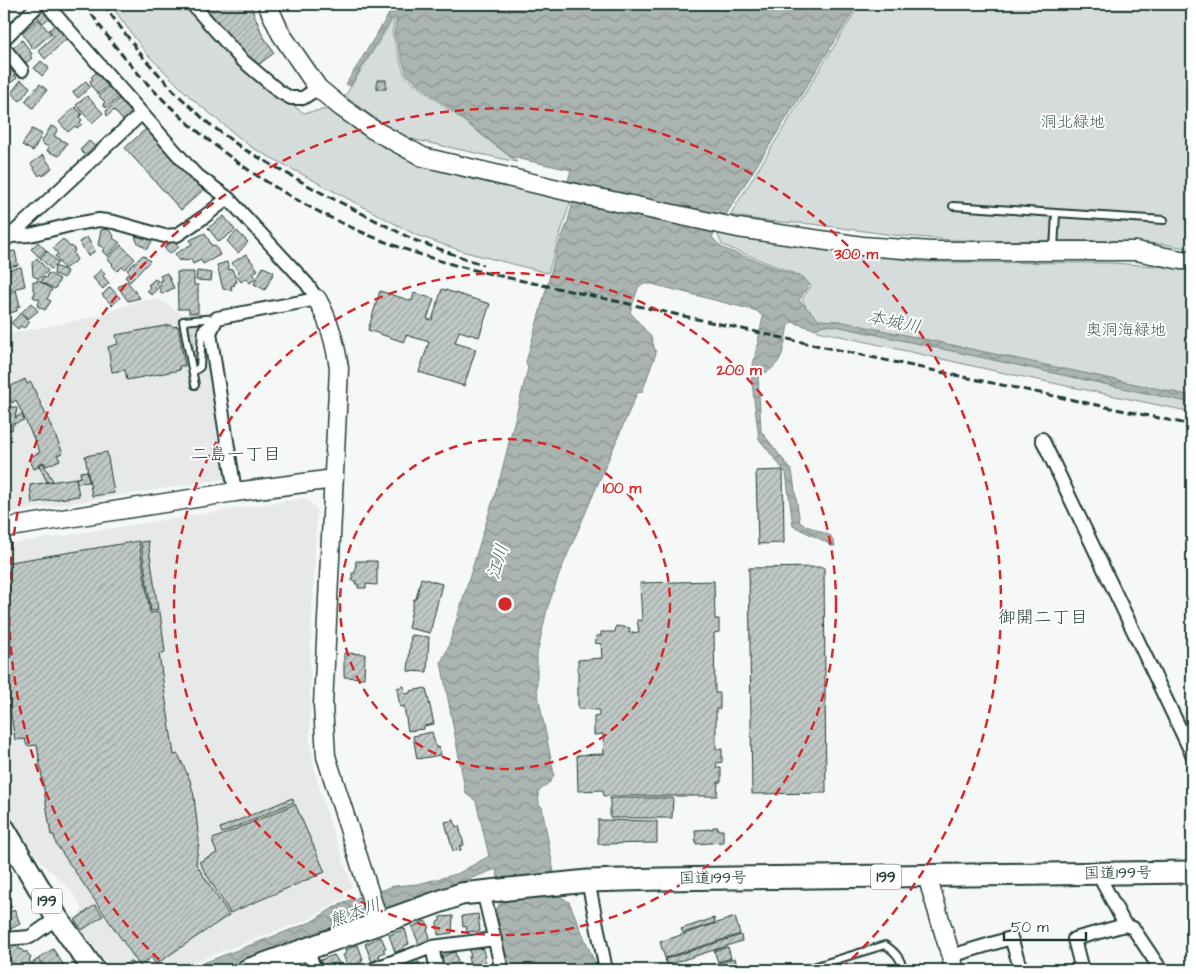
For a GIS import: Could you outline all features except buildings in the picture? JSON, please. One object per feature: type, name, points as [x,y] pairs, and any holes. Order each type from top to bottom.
[{"type":"highway","name":"199","points":[[4,829],[53,921],[82,970]]},
{"type":"highway","name":"199","points":[[4,854],[53,921],[94,970]]},
{"type":"highway","name":"国道199号","points":[[248,970],[461,894],[584,881],[1191,874]]},
{"type":"street","points":[[4,39],[39,4]]},
{"type":"street","points":[[47,4],[194,173],[228,198],[307,284],[327,319],[332,333],[339,368],[323,705],[326,756],[378,923]]},
{"type":"street","points":[[192,4],[241,58],[280,92],[291,98],[304,98],[318,88]]},
{"type":"street","points":[[267,4],[281,34],[318,88],[372,129],[423,157],[566,191],[738,228],[862,246],[931,251],[1136,251],[1181,260],[1192,260]]},
{"type":"street","points":[[4,48],[22,70]]},
{"type":"street","points":[[7,238],[141,114]]},
{"type":"street","points":[[7,238],[99,220],[114,222],[164,236],[177,235],[228,198]]},
{"type":"street","points":[[235,492],[210,333],[217,318],[317,299]]},
{"type":"street","points":[[1042,439],[1192,754]]},
{"type":"street","points":[[4,528],[235,492],[334,479]]},
{"type":"street","points":[[1098,874],[1125,925]]},
{"type":"street","points":[[927,876],[953,963],[1011,938],[1021,970]]},
{"type":"street","points":[[584,881],[606,970]]},
{"type":"street","points":[[487,891],[502,970]]},
{"type":"street","points":[[4,939],[30,937],[53,921]]},
{"type":"street","points":[[1082,970],[1074,939],[1125,925],[1133,928],[1161,970]]},
{"type":"street","points":[[371,970],[432,947],[496,939]]},
{"type":"street","points":[[432,947],[437,970]]},
{"type":"street","points":[[307,949],[315,970]]},
{"type":"lane","points":[[953,206],[1164,220]]},
{"type":"lane","points":[[1054,251],[1056,213]]},
{"type":"lane","points":[[195,385],[183,321],[217,318]]},
{"type":"lane","points":[[193,372],[200,367],[202,329],[217,318]]},
{"type":"lane","points":[[803,970],[885,945],[894,950],[900,958],[904,970]]},
{"type":"shaded area","points":[[141,300],[161,300],[183,315],[202,313],[225,479],[4,514],[4,335],[94,317]]},
{"type":"shaded area","points":[[305,498],[317,509],[310,660],[310,741],[316,777],[352,886],[343,893],[346,899],[339,900],[309,919],[172,970],[111,970],[73,918],[83,911],[71,890],[44,865],[4,811],[4,545]]},
{"type":"green space","points":[[110,4],[186,4],[205,28],[269,90],[304,113],[328,109],[363,135],[431,167],[467,178],[571,200],[548,273],[465,252],[416,235],[251,147],[191,98],[146,53]]},
{"type":"green space","name":"洞北緑地","points":[[860,4],[1192,4],[1192,249],[1163,244],[1121,241],[951,240],[893,235],[812,224],[765,221],[730,215]]},
{"type":"green space","points":[[393,19],[395,19],[392,32],[405,76],[517,162],[411,139],[380,122],[345,96]]},
{"type":"green space","name":"奥洞海緑地","points":[[717,233],[922,262],[1114,263],[1192,269],[1192,412],[995,371],[818,331],[802,299],[811,286],[803,277],[722,245]]},
{"type":"green space","points":[[202,321],[203,323],[199,329],[197,365],[194,364],[189,327],[191,323]]},
{"type":"water","points":[[411,4],[858,4],[712,237],[722,248],[803,278],[809,285],[799,300],[819,320],[839,321],[1192,396],[1192,403],[836,326],[824,325],[814,329],[792,322],[788,325],[778,362],[767,372],[758,376],[761,431],[792,471],[800,523],[831,536],[835,546],[830,546],[826,542],[793,526],[786,473],[759,439],[751,375],[763,317],[757,311],[652,284],[642,284],[638,288],[630,312],[651,337],[656,353],[642,392],[637,393],[560,572],[547,609],[537,654],[537,690],[554,774],[551,781],[538,792],[539,804],[542,807],[558,895],[569,902],[598,970],[506,970],[497,909],[503,896],[496,869],[401,905],[297,941],[223,970],[185,970],[311,922],[341,903],[394,886],[418,884],[457,874],[489,856],[476,801],[466,794],[441,662],[448,648],[501,474],[528,368],[526,362],[578,183],[568,181],[571,170],[511,157],[407,75],[394,33],[397,18],[392,18],[350,86],[346,84],[389,14],[406,10]]},
{"type":"railway","points":[[85,4],[119,51],[157,94],[199,132],[244,167],[293,198],[344,224],[397,246],[451,264],[489,273],[897,363],[1192,425]]},
{"type":"railway","points":[[103,4],[142,56],[177,94],[208,123],[242,148],[318,191],[414,240],[483,265]]},
{"type":"district","name":"二島一丁目","points":[[236,454]]},
{"type":"district","name":"御開二丁目","points":[[1043,617]]},
{"type":"water label","name":"本城川","points":[[894,322]]},
{"type":"water label","name":"江川","points":[[498,562]]},
{"type":"water label","name":"熊本川","points":[[355,913]]}]
